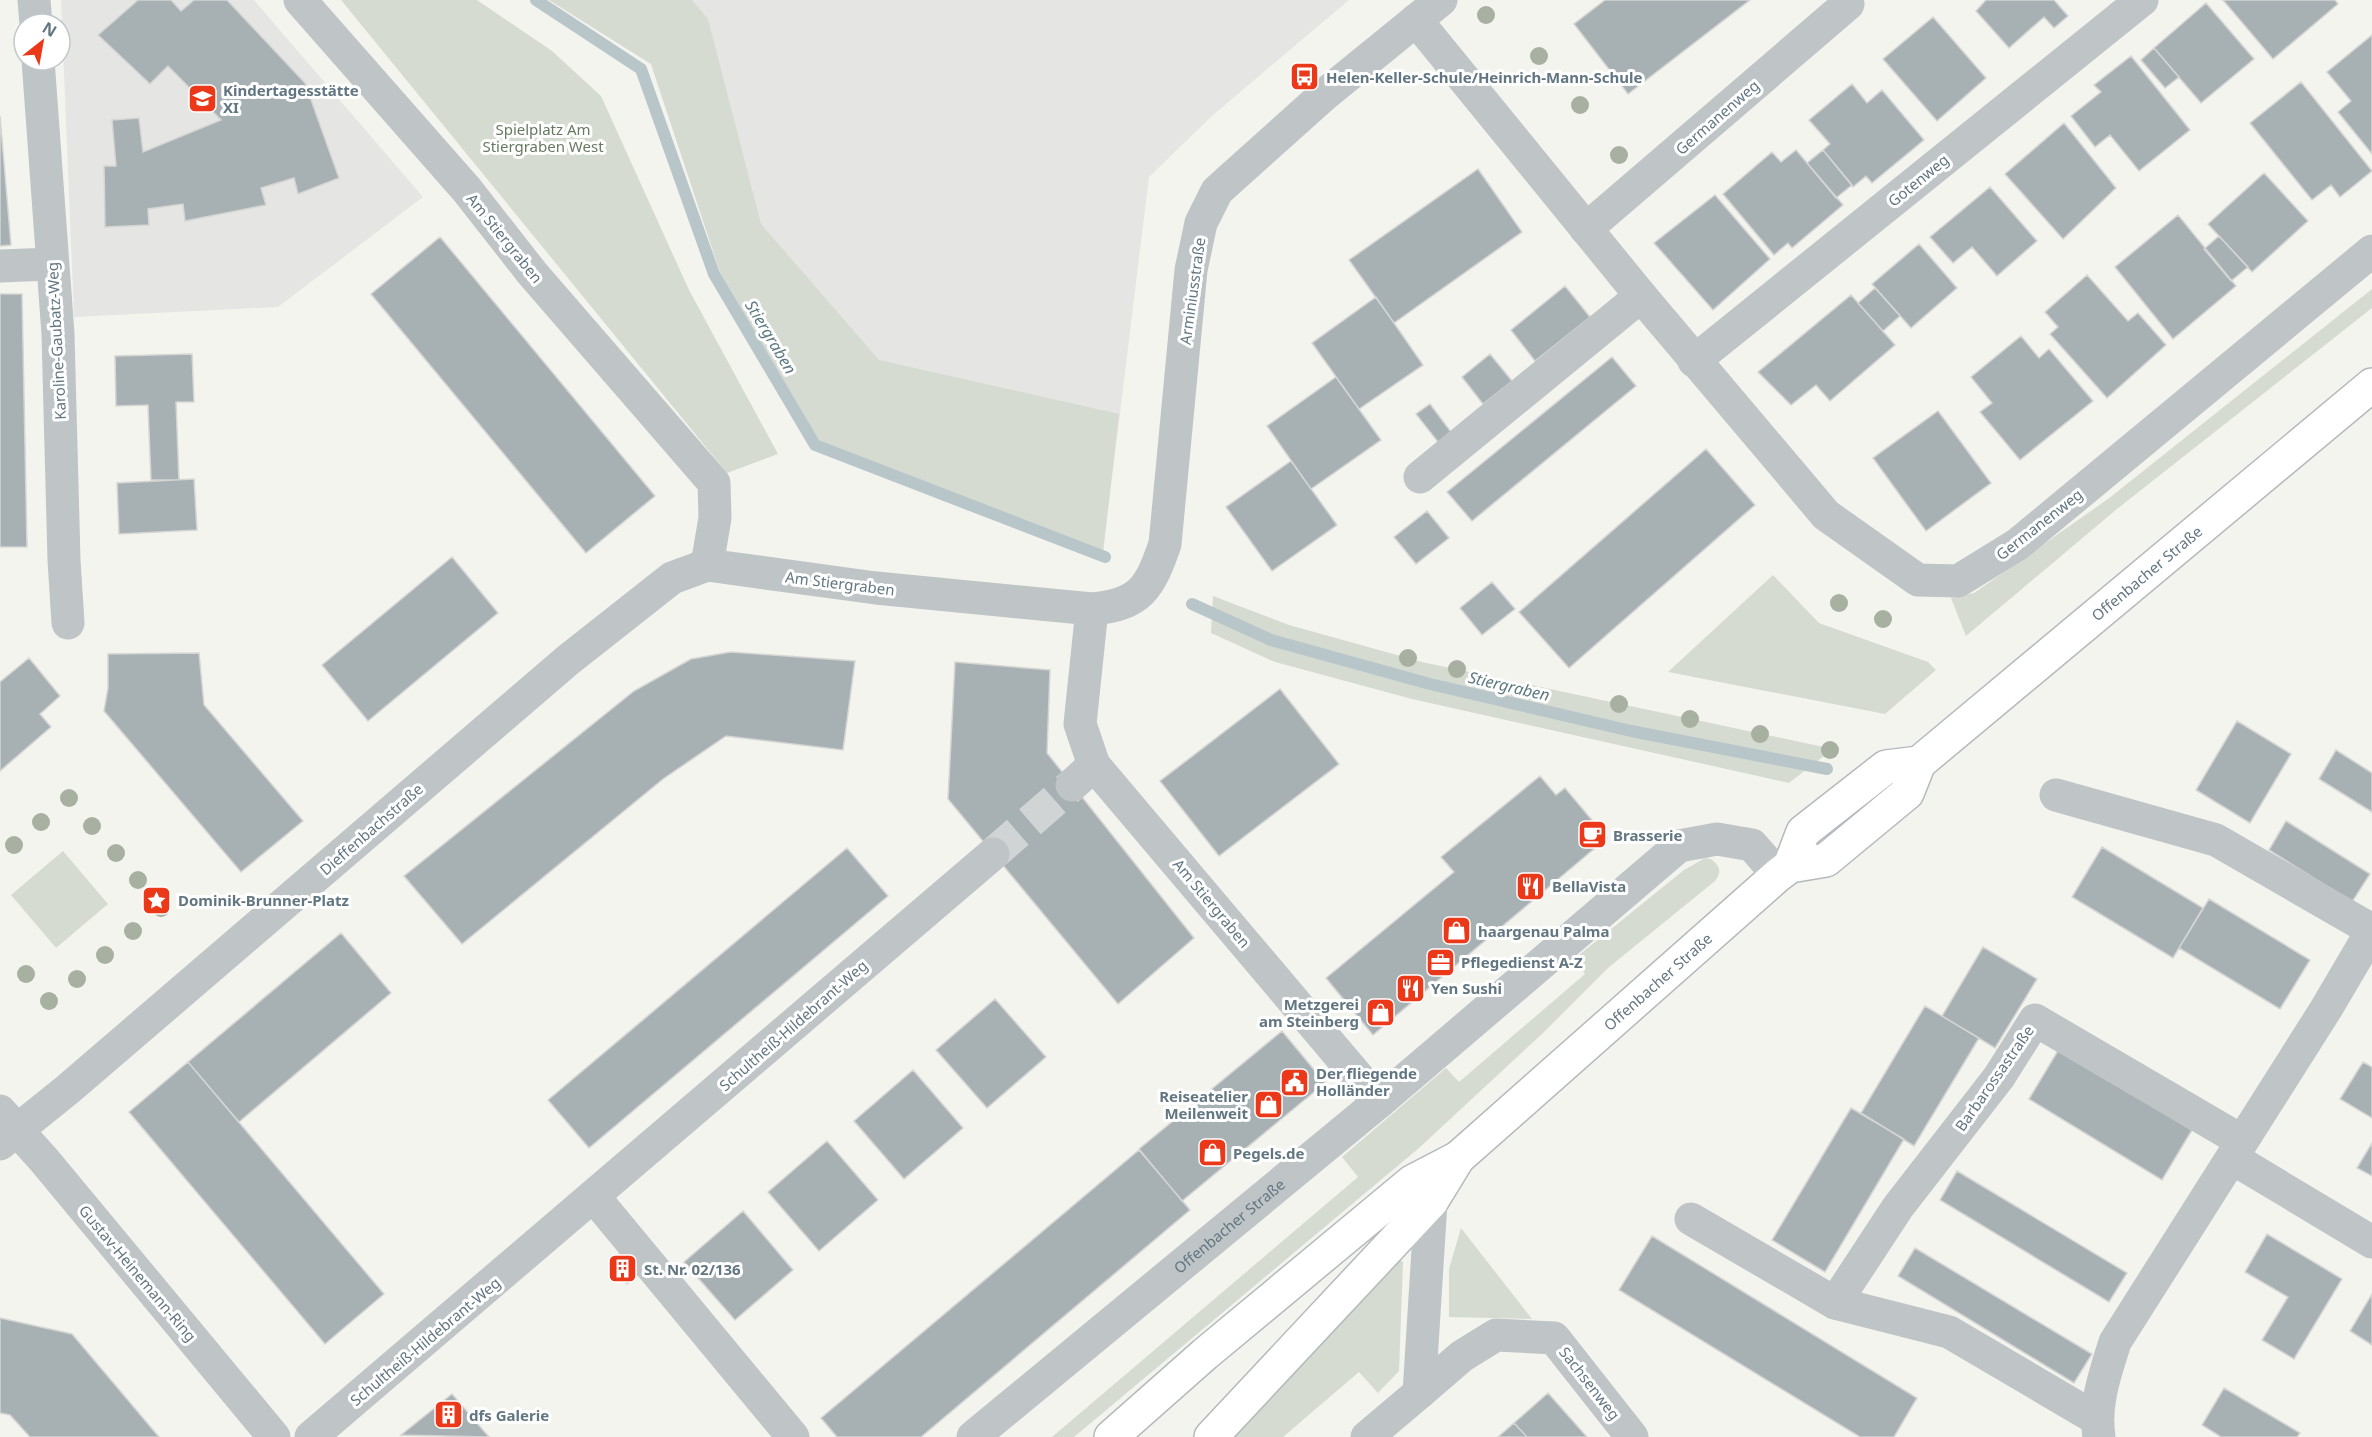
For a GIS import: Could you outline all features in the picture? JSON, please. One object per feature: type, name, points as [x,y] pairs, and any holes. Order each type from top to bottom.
[{"type":"main road","name":"Offenbacher Straße","points":[[1111,1437],[1222,1339],[1412,1182],[1458,1158],[1784,870],[1803,832],[1886,767],[1919,763],[2372,385]]},
{"type":"main road","name":"Offenbacher Straße","points":[[1211,1437],[1431,1202],[1458,1158]]},
{"type":"street","name":"Am Stiergraben","points":[[300,0],[467,190],[532,273],[714,483],[715,518],[707,565],[876,588],[1092,609],[1080,724],[1083,775],[1379,1102]]},
{"type":"street","name":"Arminiusstraße","points":[[1092,609],[1116,607],[1138,597],[1154,576],[1165,544],[1191,270],[1201,223],[1217,191],[1324,94],[1441,0]]},
{"type":"street","name":"Gotenweg","points":[[1694,361],[2142,0]]},
{"type":"street","name":"Germanenweg","points":[[1586,229],[1848,4]]},
{"type":"street","name":"Germanenweg","points":[[1416,20],[1694,361],[1826,515],[1918,580],[1958,581],[2018,544],[2372,251]]},
{"type":"street","name":"Karoline-Gaubatz-Weg","points":[[39,72],[58,334],[64,560],[68,623]]},
{"type":"street","points":[[0,266],[52,264]]},
{"type":"street","points":[[1420,477],[1641,296]]},
{"type":"street","name":"Dieffenbachstraße","points":[[6,1128],[568,660],[672,578],[707,565]]},
{"type":"street","points":[[1691,1219],[1835,1303],[1949,1332],[2098,1428],[2101,1384],[2115,1342],[2237,1150],[2372,930],[2216,840],[2056,795]]},
{"type":"street","name":"Offenbacher Straße","points":[[984,1432],[1379,1102],[1679,846],[1717,839],[1752,845],[1784,870]]},
{"type":"street","name":"Schultheiß-Hildebrant-Weg","points":[[311,1437],[993,854]]},
{"type":"street","name":"Barbarossastraße","points":[[1835,1303],[1898,1207],[1999,1077],[2035,1020],[2237,1150],[2372,1242]]},
{"type":"street","name":"Gustav-Heinemann-Ring","points":[[6,1128],[274,1437]]},
{"type":"street","points":[[594,1197],[793,1437]]},
{"type":"street","name":"Offenbacher Straße","points":[[1419,1393],[1431,1202]]},
{"type":"street","name":"Sachsenweg","points":[[1419,1393],[1462,1356],[1496,1335],[1554,1338],[1632,1437]]},
{"type":"street","points":[[1367,1437],[1419,1393]]},
{"type":"shaded area","name":"Kindertagesstätte XI","points":[[61,0],[254,0],[423,197],[278,307],[74,317],[64,72],[72,72],[72,12],[61,12]]},
{"type":"shaded area","points":[[549,0],[1349,0],[1213,115],[1149,177],[1103,552],[819,441],[720,272],[651,64]]},
{"type":"green space","name":"Spielplatz Am Stiergraben West","points":[[341,0],[477,0],[552,51],[601,96],[689,290],[778,454],[727,473]]},
{"type":"green space","points":[[549,0],[692,0],[708,19],[761,224],[879,360],[1119,414],[1103,552],[819,441],[720,272],[651,64]]},
{"type":"green space","points":[[2372,289],[2372,308],[2117,509],[1966,636],[1951,598],[1974,593],[2108,499]]},
{"type":"green space","points":[[1773,575],[1819,623],[1928,662],[1936,670],[1885,714],[1668,672]]},
{"type":"green space","points":[[1213,596],[1289,625],[1422,662],[1833,749],[1789,783],[1412,699],[1275,662],[1211,633]]},
{"type":"green space","points":[[63,851],[108,904],[56,948],[11,895]]},
{"type":"green space","points":[[1705,858],[1711,859],[1718,867],[1719,875],[1715,881],[1608,968],[1543,1033],[1419,1148],[1074,1437],[1052,1437],[1358,1177],[1342,1157],[1446,1068],[1459,1082],[1585,974],[1574,959],[1684,870]]},
{"type":"green space","points":[[1461,1228],[1532,1319],[1449,1317],[1449,1269]]},
{"type":"green space","points":[[1399,1260],[1403,1262],[1399,1371],[1378,1393],[1359,1372],[1283,1437],[1231,1437]]},
{"type":"building","points":[[138,0],[171,0],[181,11],[194,0],[227,0],[305,83],[339,178],[298,194],[294,178],[261,188],[266,205],[185,221],[183,204],[148,209],[149,225],[105,227],[104,166],[116,166],[112,120],[139,118],[143,152],[221,120],[168,66],[150,84],[98,35]]},
{"type":"building","points":[[1605,0],[1750,0],[1628,94],[1574,24]]},
{"type":"building","points":[[1986,0],[2054,0],[2068,16],[2054,28],[2044,17],[2009,48],[1976,11]]},
{"type":"building","points":[[2223,0],[2335,0],[2338,4],[2273,59]]},
{"type":"building","points":[[2206,3],[2254,59],[2201,103],[2154,48]]},
{"type":"building","points":[[1933,17],[1986,78],[1937,121],[1883,59]]},
{"type":"building","points":[[2372,35],[2372,154],[2338,112],[2351,101],[2327,72]]},
{"type":"building","points":[[2154,48],[2179,77],[2165,88],[2141,60]]},
{"type":"building","points":[[2131,56],[2190,130],[2139,171],[2110,135],[2095,147],[2071,116],[2101,92],[2094,85]]},
{"type":"building","points":[[2301,82],[2372,171],[2340,197],[2331,185],[2312,200],[2250,123]]},
{"type":"building","points":[[1852,84],[1867,103],[1882,90],[1924,140],[1872,183],[1866,176],[1853,187],[1823,150],[1830,144],[1809,120]]},
{"type":"building","points":[[0,116],[11,245],[0,246]]},
{"type":"building","points":[[2064,123],[2116,188],[2063,239],[2005,174]]},
{"type":"building","points":[[1796,150],[1843,205],[1792,248],[1788,243],[1774,255],[1723,194],[1772,152],[1781,162]]},
{"type":"building","points":[[1823,150],[1852,185],[1836,198],[1807,163]]},
{"type":"building","points":[[1478,169],[1522,232],[1394,323],[1349,260]]},
{"type":"building","points":[[2264,173],[2308,221],[2252,272],[2208,224]]},
{"type":"building","points":[[1990,187],[2037,241],[1997,276],[1972,247],[1953,263],[1930,237]]},
{"type":"building","points":[[1715,195],[1770,259],[1713,310],[1654,243]]},
{"type":"building","points":[[2178,215],[2236,286],[2173,339],[2115,267]]},
{"type":"building","points":[[2219,236],[2248,267],[2231,281],[2204,249]]},
{"type":"building","points":[[440,237],[655,496],[586,553],[371,294]]},
{"type":"building","points":[[1919,244],[1957,288],[1911,328],[1872,284]]},
{"type":"building","points":[[2087,275],[2128,321],[2138,313],[2166,345],[2107,398],[2050,334],[2058,327],[2045,312]]},
{"type":"building","points":[[1565,286],[1590,317],[1535,361],[1511,330]]},
{"type":"building","points":[[1875,288],[1900,316],[1883,331],[1858,303]]},
{"type":"building","points":[[0,294],[22,294],[27,547],[0,547]]},
{"type":"building","points":[[1851,295],[1895,345],[1830,401],[1816,385],[1791,405],[1758,372]]},
{"type":"building","points":[[1376,297],[1423,365],[1359,409],[1312,343]]},
{"type":"building","points":[[2021,336],[2039,358],[2049,349],[2093,401],[2020,460],[1980,412],[1992,403],[1971,377]]},
{"type":"building","points":[[192,354],[194,402],[176,402],[179,480],[151,480],[148,405],[116,406],[115,356]]},
{"type":"building","points":[[1490,354],[1512,381],[1483,404],[1462,377]]},
{"type":"building","points":[[1612,357],[1636,386],[1472,521],[1447,492]]},
{"type":"building","points":[[1336,377],[1381,440],[1311,489],[1267,426]]},
{"type":"building","points":[[1430,404],[1451,432],[1438,442],[1416,414]]},
{"type":"building","points":[[1938,411],[1991,483],[1926,531],[1873,458]]},
{"type":"building","points":[[1706,449],[1755,505],[1569,668],[1519,612]]},
{"type":"building","points":[[1291,461],[1337,525],[1272,571],[1226,507]]},
{"type":"building","points":[[194,479],[197,530],[119,534],[117,483]]},
{"type":"building","points":[[1427,511],[1449,538],[1416,564],[1394,537]]},
{"type":"building","points":[[452,557],[498,613],[368,721],[322,665]]},
{"type":"building","points":[[1492,582],[1515,609],[1482,635],[1460,608]]},
{"type":"building","points":[[731,652],[855,661],[843,750],[726,736],[663,779],[462,944],[404,876],[634,691],[691,659]]},
{"type":"building","points":[[199,653],[204,705],[303,821],[241,872],[104,711],[108,688],[108,654]]},
{"type":"building","points":[[29,658],[60,696],[40,714],[51,727],[0,771],[0,682]]},
{"type":"building","points":[[955,662],[1050,670],[1047,753],[1194,938],[1118,1004],[948,799]]},
{"type":"building","points":[[1280,689],[1339,764],[1219,856],[1160,781]]},
{"type":"building","points":[[2237,721],[2291,754],[2250,823],[2196,790]]},
{"type":"building","points":[[2336,750],[2372,773],[2372,812],[2319,779]]},
{"type":"building","points":[[1540,776],[1556,795],[1565,788],[1607,838],[1373,1035],[1326,978],[1454,872],[1441,857]]},
{"type":"building","points":[[2286,821],[2370,874],[2352,902],[2269,850]]},
{"type":"building","points":[[2102,847],[2203,908],[2173,958],[2072,897]]},
{"type":"building","points":[[847,848],[888,896],[589,1148],[548,1100]]},
{"type":"building","points":[[2209,899],[2310,960],[2280,1009],[2179,948]]},
{"type":"building","points":[[341,933],[391,993],[239,1122],[188,1062]]},
{"type":"building","points":[[1983,947],[2037,979],[1995,1048],[1942,1016]]},
{"type":"building","points":[[995,999],[1046,1057],[987,1108],[936,1050]]},
{"type":"building","points":[[1925,1006],[1979,1038],[1914,1146],[1861,1113]]},
{"type":"building","points":[[1282,1031],[1325,1083],[1182,1201],[1139,1149]]},
{"type":"building","points":[[2059,1049],[2192,1130],[2162,1180],[2029,1099]]},
{"type":"building","points":[[188,1062],[384,1294],[325,1344],[129,1112]]},
{"type":"building","points":[[2363,1062],[2372,1067],[2372,1118],[2340,1099]]},
{"type":"building","points":[[913,1070],[963,1128],[904,1179],[854,1121]]},
{"type":"building","points":[[1851,1108],[1904,1139],[1825,1272],[1772,1240]]},
{"type":"building","points":[[827,1141],[878,1200],[819,1251],[768,1192]]},
{"type":"building","points":[[2372,1143],[2372,1176],[2357,1168]]},
{"type":"building","points":[[1139,1150],[1190,1210],[921,1437],[837,1437],[821,1418]]},
{"type":"building","points":[[1957,1171],[2127,1273],[2109,1302],[1940,1200]]},
{"type":"building","points":[[743,1211],[793,1270],[735,1320],[684,1262]]},
{"type":"building","points":[[2267,1234],[2342,1279],[2294,1359],[2262,1340],[2288,1297],[2245,1272]]},
{"type":"building","points":[[1652,1236],[1917,1398],[1894,1437],[1860,1437],[1619,1290]]},
{"type":"building","points":[[1915,1248],[2092,1354],[2074,1383],[1898,1276]]},
{"type":"building","name":"St. Nr. 02/136","points":[[619,1254],[638,1275],[627,1284],[609,1263]]},
{"type":"building","points":[[2372,1294],[2372,1345],[2350,1331]]},
{"type":"building","points":[[0,1318],[72,1334],[159,1437],[30,1437],[10,1415],[0,1413]]},
{"type":"building","points":[[2224,1388],[2300,1433],[2297,1437],[2221,1437],[2202,1425]]},
{"type":"building","points":[[1548,1393],[1587,1437],[1527,1437],[1514,1423]]},
{"type":"building","name":"dfs Galerie","points":[[452,1394],[489,1437],[401,1435]]},
{"type":"building","points":[[1514,1423],[1527,1437],[1498,1437]]},
{"type":"waterway","name":"Stiergraben","points":[[536,0],[641,69],[714,274],[815,445],[1105,557]]},
{"type":"waterway","name":"Stiergraben","points":[[1192,604],[1271,640],[1430,684],[1631,731],[1827,769]]},
{"type":"tunnel","points":[[993,854],[1072,785]]},
{"type":"place","name":"Helen-Keller-Schule/Heinrich-Mann-Schule","points":[[1305,77]]},
{"type":"place","name":"Kindertagesstätte XI","points":[[202,99]]},
{"type":"place","name":"Brasserie","points":[[1592,835]]},
{"type":"place","name":"BellaVista","points":[[1531,886]]},
{"type":"place","name":"Dominik-Brunner-Platz","points":[[157,900]]},
{"type":"place","name":"haargenau Palma","points":[[1457,931]]},
{"type":"place","name":"Pflegedienst A-Z","points":[[1440,962]]},
{"type":"place","name":"Yen Sushi","points":[[1410,988]]},
{"type":"place","name":"Metzgerei am Steinberg","points":[[1380,1013]]},
{"type":"place","name":"Der fliegende Holländer","points":[[1295,1082]]},
{"type":"place","name":"Reiseatelier Meilenweit","points":[[1269,1105]]},
{"type":"place","name":"Pegels.de","points":[[1212,1153]]},
{"type":"place","name":"St. Nr. 02/136","points":[[623,1269]]},
{"type":"place","name":"dfs Galerie","points":[[448,1415]]}]
